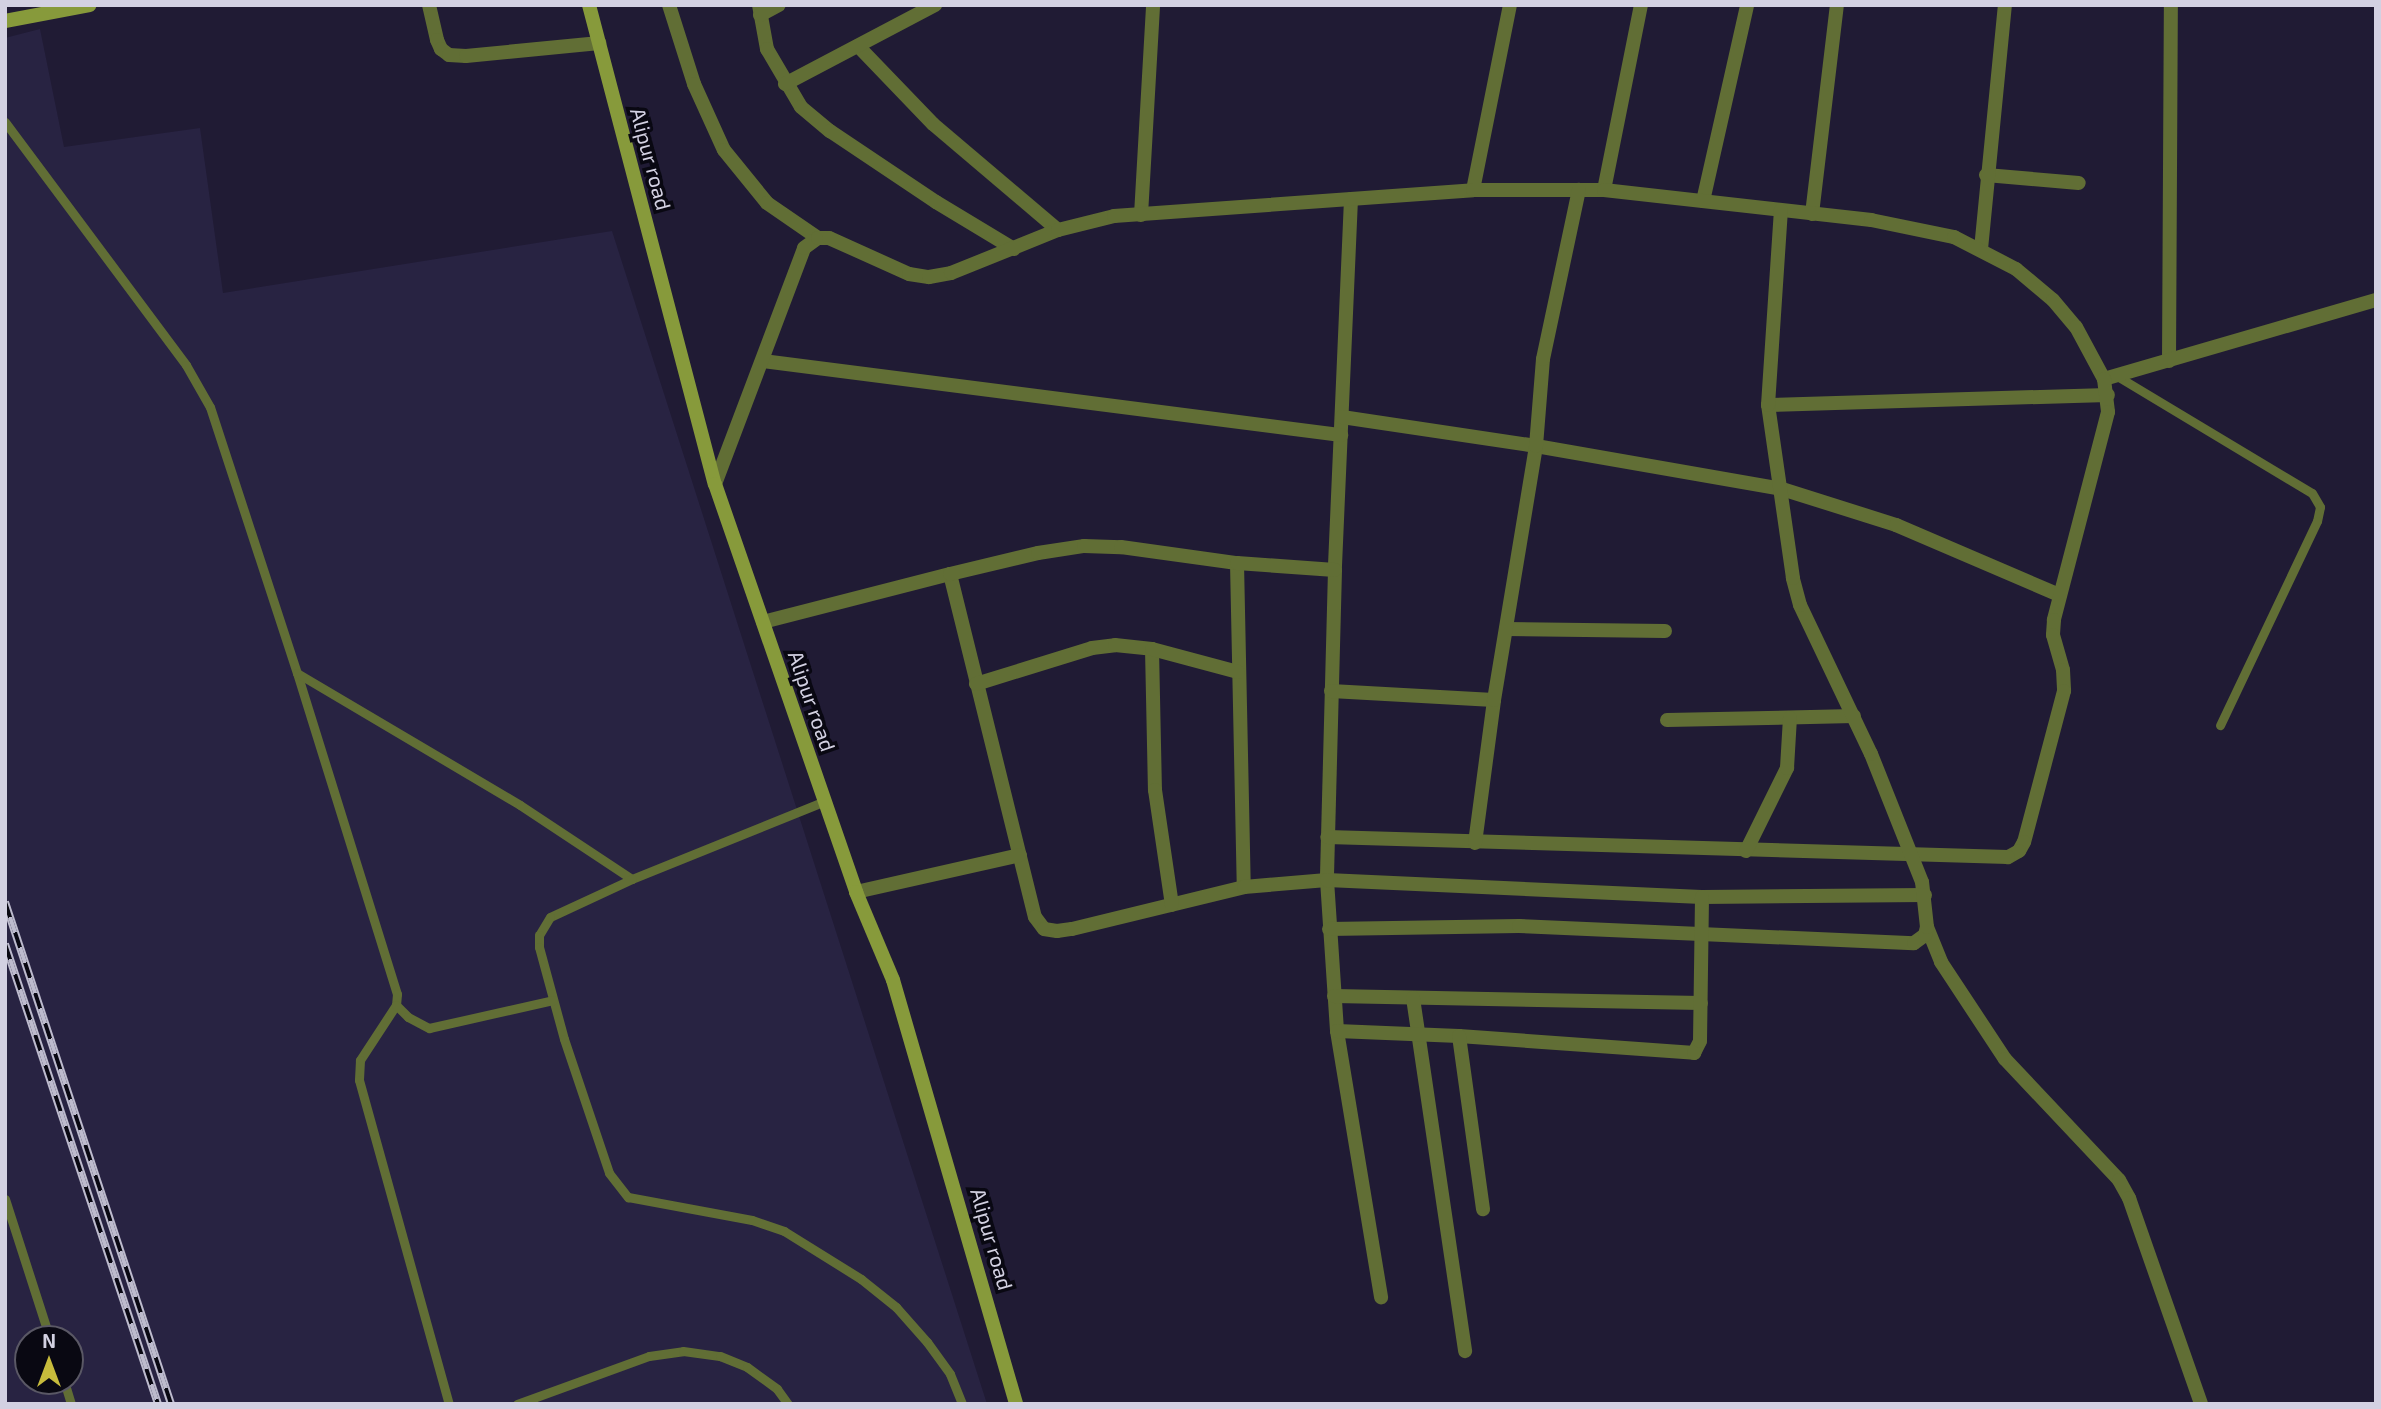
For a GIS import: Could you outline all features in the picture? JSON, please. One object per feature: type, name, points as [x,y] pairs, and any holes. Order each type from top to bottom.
[{"type":"street","points":[[5,20],[90,5]]},
{"type":"street","points":[[429,5],[437,40],[441,49],[449,55],[466,56],[598,43]]},
{"type":"street","name":"Alipur road","points":[[589,5],[715,484],[856,892],[893,980],[1016,1404]]},
{"type":"street","points":[[669,5],[694,84],[724,150],[767,203],[818,237],[829,238],[909,274],[929,277],[951,273],[1088,220],[1473,190],[1604,190],[1924,229],[1980,249],[2016,269],[2053,300],[2076,327],[2110,377],[2108,412],[2059,595],[2053,635],[2063,670],[2064,691],[2024,842],[2019,851],[2008,857],[1909,852],[1746,851],[1475,843],[1327,836]]},
{"type":"street","points":[[779,5],[760,10],[767,49],[785,84],[801,107],[830,131],[936,202],[1014,249]]},
{"type":"street","points":[[785,84],[921,9],[935,5]]},
{"type":"street","points":[[1141,215],[1153,5]]},
{"type":"street","points":[[1473,190],[1510,5]]},
{"type":"street","points":[[1604,190],[1641,5]]},
{"type":"street","points":[[1703,201],[1747,5]]},
{"type":"street","points":[[1812,214],[1837,5]]},
{"type":"street","points":[[1980,249],[2005,5]]},
{"type":"street","points":[[2169,361],[2171,5]]},
{"type":"street","points":[[858,46],[933,124],[1058,230]]},
{"type":"street","points":[[1986,175],[2079,183]]},
{"type":"street","points":[[1475,843],[1494,700],[1536,446],[1543,359],[1578,190]]},
{"type":"street","points":[[1351,200],[1335,570],[1327,880],[1337,1031],[1381,1297]]},
{"type":"street","points":[[1329,929],[1519,926],[1914,943],[1925,935],[1925,895],[1909,852],[1854,716],[1796,593],[1768,405],[1781,210]]},
{"type":"street","points":[[715,484],[804,248],[818,237]]},
{"type":"street","points":[[2110,377],[2376,300]]},
{"type":"street","points":[[763,361],[1341,435]]},
{"type":"street","points":[[1768,405],[2108,395]]},
{"type":"street","points":[[1342,417],[1536,446],[1782,489],[1896,525],[2059,595]]},
{"type":"street","points":[[762,622],[1038,553],[1084,546],[1121,547],[1237,563],[1335,570]]},
{"type":"street","points":[[1237,563],[1244,887]]},
{"type":"street","points":[[950,574],[1035,917],[1044,929],[1072,929],[1244,887],[1327,880],[1702,897],[1925,895]]},
{"type":"street","points":[[1506,629],[1665,631]]},
{"type":"street","points":[[976,684],[1092,648],[1115,645],[1152,649],[1238,672]]},
{"type":"street","points":[[1152,649],[1155,790],[1172,905]]},
{"type":"street","points":[[1331,691],[1494,700]]},
{"type":"street","points":[[1667,720],[1854,716]]},
{"type":"street","points":[[1746,851],[1787,768],[1790,718]]},
{"type":"street","points":[[856,892],[1020,855]]},
{"type":"street","points":[[1337,1031],[1459,1036],[1694,1053],[1699,1048],[1702,897]]},
{"type":"street","points":[[1927,927],[1941,962],[2005,1059],[2119,1180],[2129,1198],[2201,1404]]},
{"type":"street","points":[[1334,996],[1701,1003]]},
{"type":"street","points":[[1413,998],[1465,1351]]},
{"type":"street","points":[[1459,1036],[1483,1209]]},
{"type":"lane","points":[[5,122],[200,386],[297,673],[394,985],[396,1005],[360,1060],[359,1080],[449,1404]]},
{"type":"lane","points":[[2110,377],[2312,493],[2320,507],[2317,522],[2220,724]]},
{"type":"lane","points":[[297,673],[520,805],[632,879]]},
{"type":"lane","points":[[825,801],[632,879],[550,917],[539,934],[539,947],[553,1000],[610,1173],[628,1197],[752,1220],[784,1231],[861,1279],[896,1307],[927,1342],[950,1374],[962,1404]]},
{"type":"lane","points":[[396,1005],[408,1017],[429,1028],[553,1000]]},
{"type":"lane","points":[[5,1199],[46,1325]]},
{"type":"lane","points":[[517,1404],[649,1356],[683,1351],[720,1356],[747,1367],[776,1389],[788,1404]]},
{"type":"shaded area","points":[[40,29],[64,147],[200,128],[223,293],[612,231],[987,1404],[5,1404],[5,38]]},
{"type":"railway","points":[[5,902],[171,1404]]},
{"type":"railway","points":[[5,944],[158,1404]]}]
